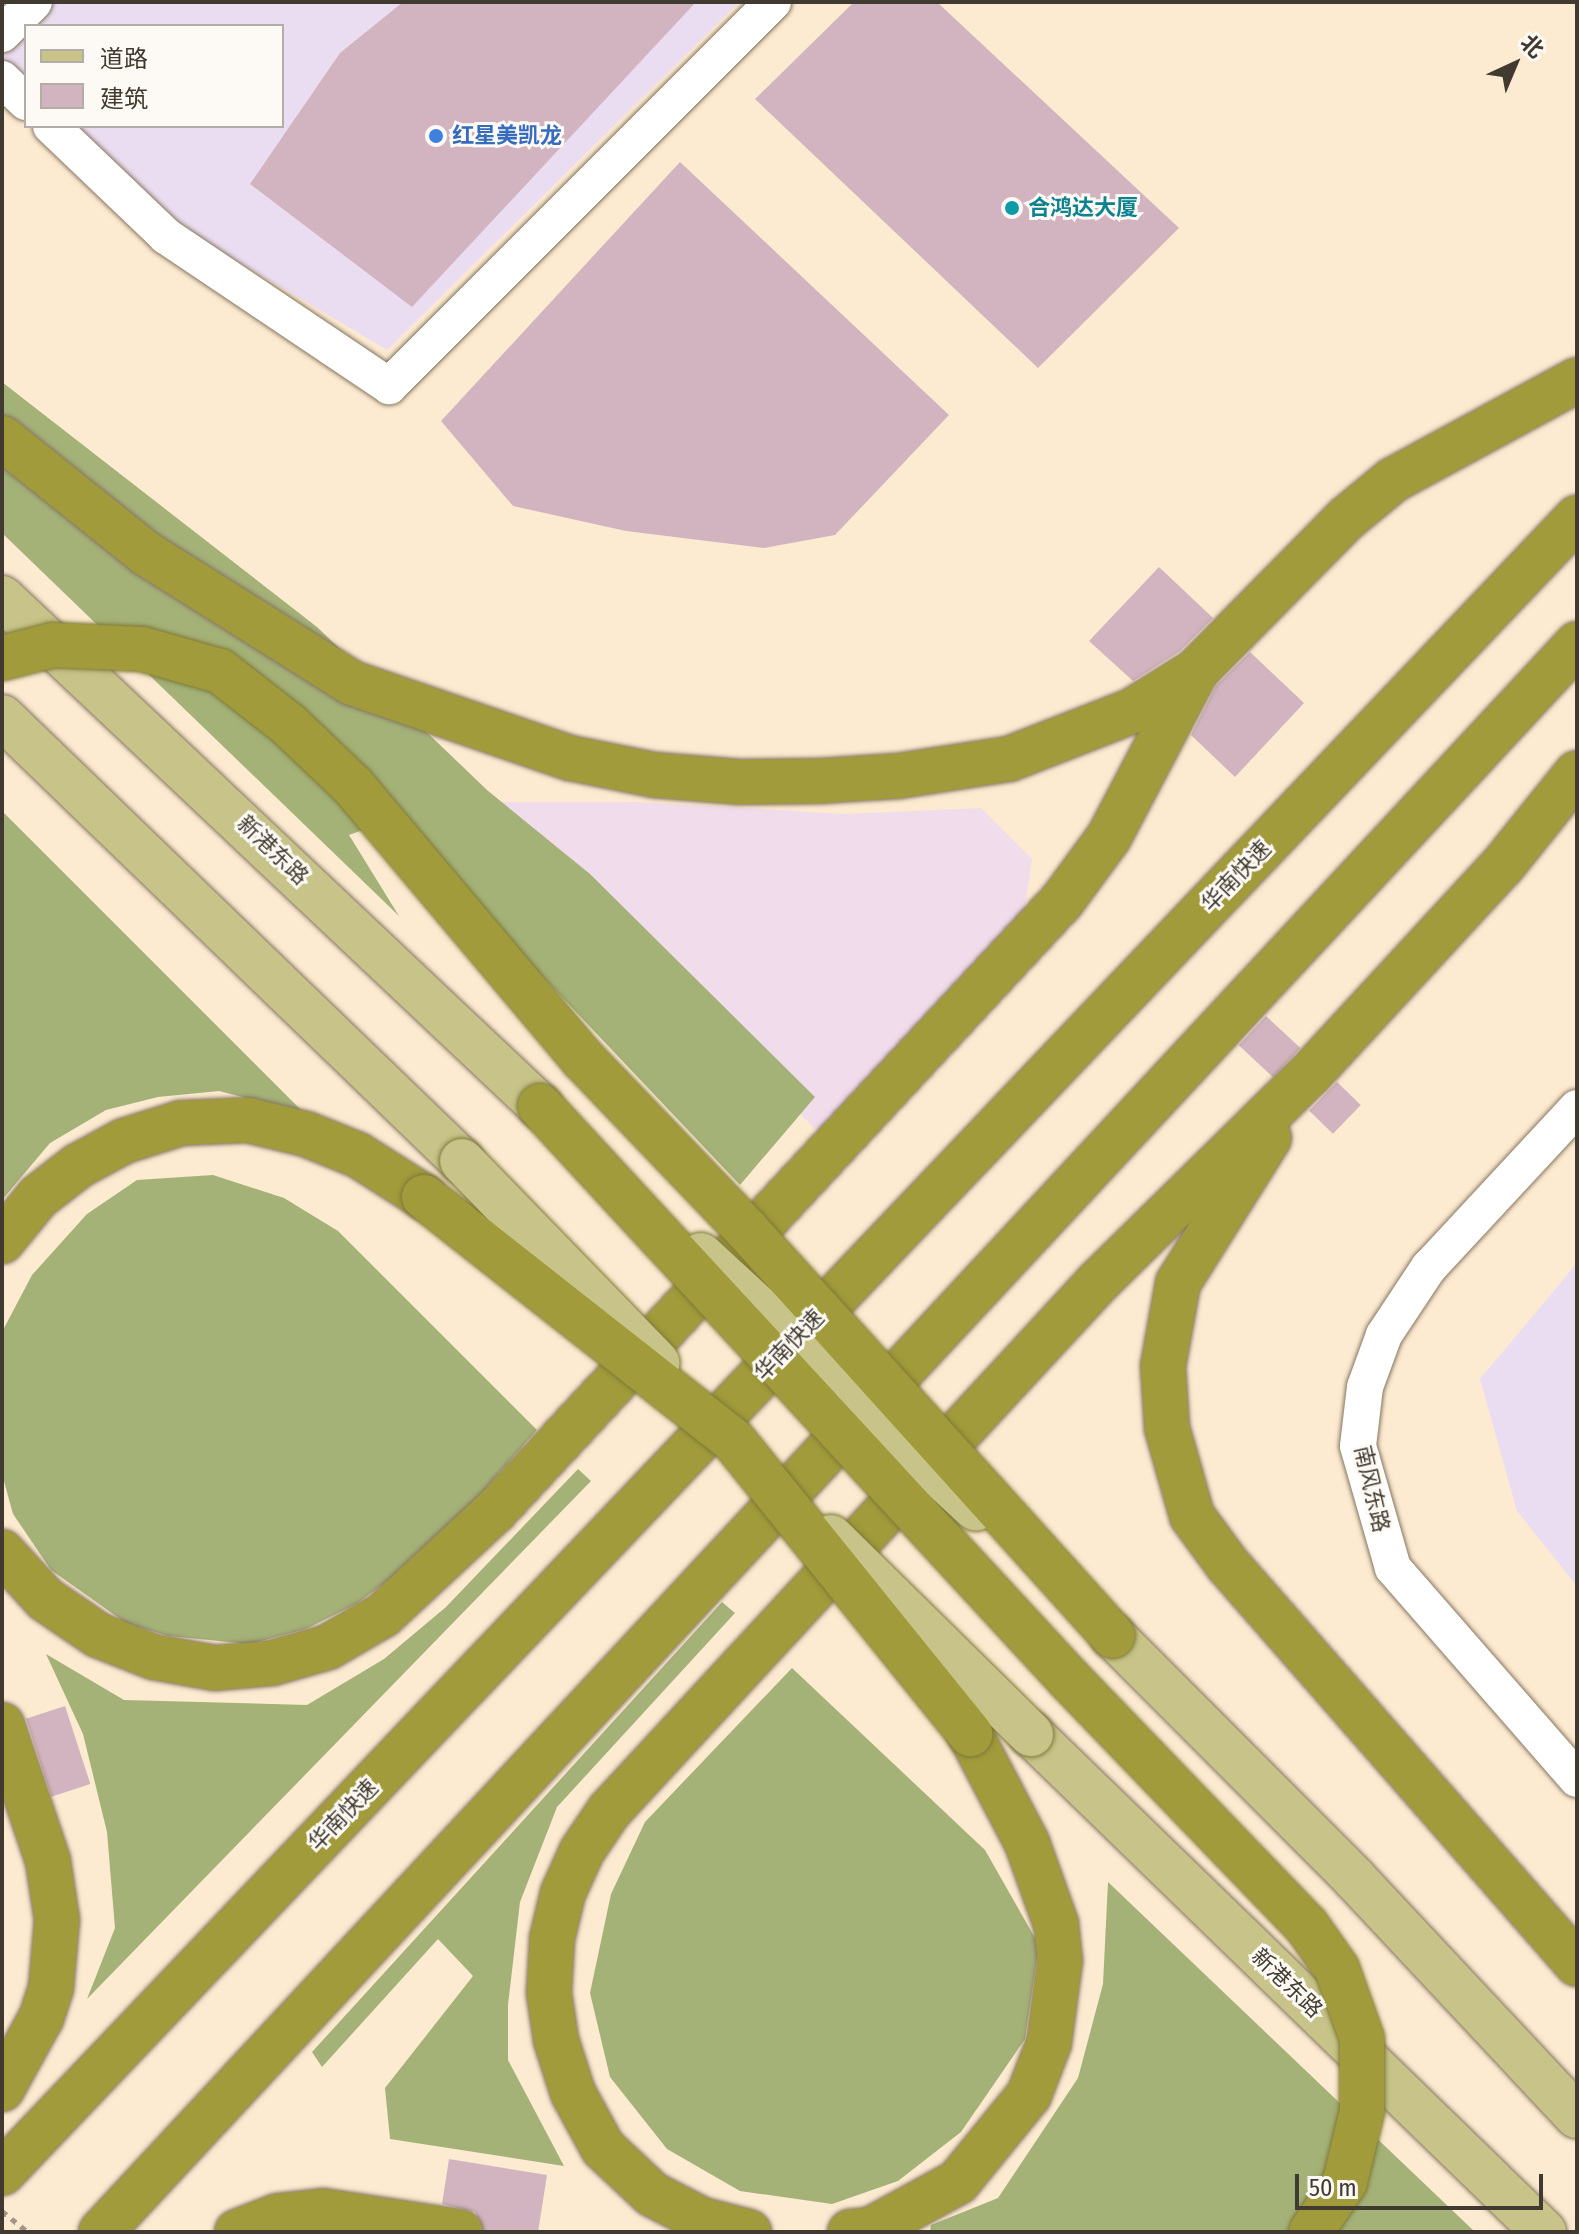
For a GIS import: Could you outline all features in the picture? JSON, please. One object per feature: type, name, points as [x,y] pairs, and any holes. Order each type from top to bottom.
[{"type":"highway","points":[[2,438],[147,554],[352,683],[570,758],[654,775],[740,782],[819,781],[898,776],[1009,759],[1132,711],[1196,671],[1347,518],[1393,480],[1577,380]]},
{"type":"highway","name":"华南快速","points":[[7,2168],[1577,518]]},
{"type":"highway","points":[[101,2232],[1577,644]]},
{"type":"highway","points":[[2,658],[53,645],[142,649],[220,671],[288,724],[353,786],[582,1058],[745,1228],[1113,1636]]},
{"type":"highway","points":[[2,1552],[45,1599],[98,1635],[154,1657],[215,1668],[272,1663],[328,1647],[383,1615],[496,1510],[1062,901],[1109,837],[1196,671]]},
{"type":"highway","points":[[749,2232],[702,2220],[652,2194],[603,2148],[573,2093],[556,2040],[549,1993],[552,1939],[563,1893],[582,1851],[609,1811],[1098,1282],[1309,1075],[1503,865],[1577,773]]},
{"type":"highway","points":[[1309,1075],[1178,1283],[1163,1366],[1167,1428],[1192,1516],[1228,1565],[1577,1964]]},
{"type":"highway","points":[[540,1106],[1069,1679],[1306,1925],[1337,1969],[1362,2039],[1362,2111],[1345,2182],[1311,2232]]},
{"type":"highway","points":[[2,1241],[38,1197],[78,1166],[124,1141],[181,1123],[248,1120],[306,1134],[358,1155],[424,1197],[733,1440],[970,1734],[1027,1843],[1056,1924],[1060,1961],[1049,2043],[1029,2095],[958,2182],[870,2230],[850,2232]]},
{"type":"highway","points":[[2,1725],[48,1861],[57,1920],[51,1988],[41,2018],[2,2089]]},
{"type":"highway","points":[[237,2232],[278,2216],[323,2211],[460,2232]]},
{"type":"main road","name":"新港东路","points":[[2,598],[540,1106],[1113,1636]]},
{"type":"main road","name":"新港东路","points":[[2,717],[462,1161],[733,1440],[1544,2232]]},
{"type":"main road","points":[[1113,1636],[1354,1878],[1577,2116]]},
{"type":"street","points":[[2,34],[34,2]]},
{"type":"street","points":[[53,128],[166,236],[389,386],[773,2]]},
{"type":"street","points":[[2,79],[24,100]]},
{"type":"street","name":"南风东路","points":[[1577,1108],[1429,1267],[1384,1335],[1365,1387],[1358,1446],[1393,1568],[1577,1779]]},
{"type":"path","points":[[2,2211],[28,2232]]},
{"type":"shaded area","points":[[55,2],[739,2],[387,350],[173,223],[68,128],[284,128],[284,24],[33,24]]},
{"type":"shaded area","points":[[24,34],[24,87],[2,67],[2,56]]},
{"type":"shaded area","points":[[478,802],[635,802],[845,814],[981,808],[1032,859],[1021,933],[826,1139]]},
{"type":"shaded area","points":[[1577,1263],[1577,1586],[1517,1511],[1480,1379]]},
{"type":"green space","points":[[2,382],[317,627],[487,790],[590,874],[815,1097],[740,1185],[393,819],[349,835],[399,916],[2,533]]},
{"type":"green space","points":[[2,811],[304,1113],[219,1091],[158,1097],[106,1110],[50,1143],[2,1200]]},
{"type":"green space","points":[[213,1175],[284,1198],[338,1231],[537,1430],[459,1519],[404,1569],[356,1604],[306,1629],[249,1644],[168,1636],[126,1623],[51,1570],[13,1514],[2,1474],[2,1332],[32,1275],[87,1214],[137,1180]]},
{"type":"green space","points":[[578,1469],[591,1481],[87,1999],[115,1928],[107,1832],[83,1734],[46,1654],[124,1700],[307,1705],[384,1659],[446,1607]]},
{"type":"green space","points":[[722,1602],[735,1613],[557,1807],[520,1902],[508,2005],[508,2060],[564,2166],[390,2139],[385,2088],[473,1976],[438,1939],[322,2067],[312,2052]]},
{"type":"green space","points":[[792,1668],[985,1850],[1039,1945],[1025,2039],[961,2132],[898,2181],[832,2204],[740,2191],[667,2149],[610,2077],[590,1993],[611,1894],[645,1822]]},
{"type":"green space","points":[[1108,1882],[1475,2232],[930,2232],[931,2225],[998,2198],[1078,2078],[1103,1984]]},
{"type":"building","points":[[403,2],[696,2],[412,307],[250,184],[340,53]]},
{"type":"building","name":"合鸿达大厦","points":[[854,2],[937,2],[1179,228],[1038,368],[755,99]]},
{"type":"building","points":[[680,162],[949,415],[835,535],[764,548],[626,531],[513,506],[441,421]]},
{"type":"building","points":[[1159,567],[1213,618],[1180,651],[1133,681],[1089,641]]},
{"type":"building","points":[[1250,652],[1304,703],[1235,777],[1191,735],[1216,686]]},
{"type":"building","points":[[1266,1016],[1300,1048],[1273,1077],[1239,1045]]},
{"type":"building","points":[[1337,1082],[1361,1105],[1333,1134],[1309,1111]]},
{"type":"building","points":[[65,1706],[90,1784],[51,1797],[26,1719]]},
{"type":"building","points":[[449,2159],[547,2175],[538,2232],[484,2232],[475,2212],[442,2204]]},
{"type":"place","name":"红星美凯龙","points":[[436,136]]},
{"type":"place","name":"合鸿达大厦","points":[[1012,208]]}]
